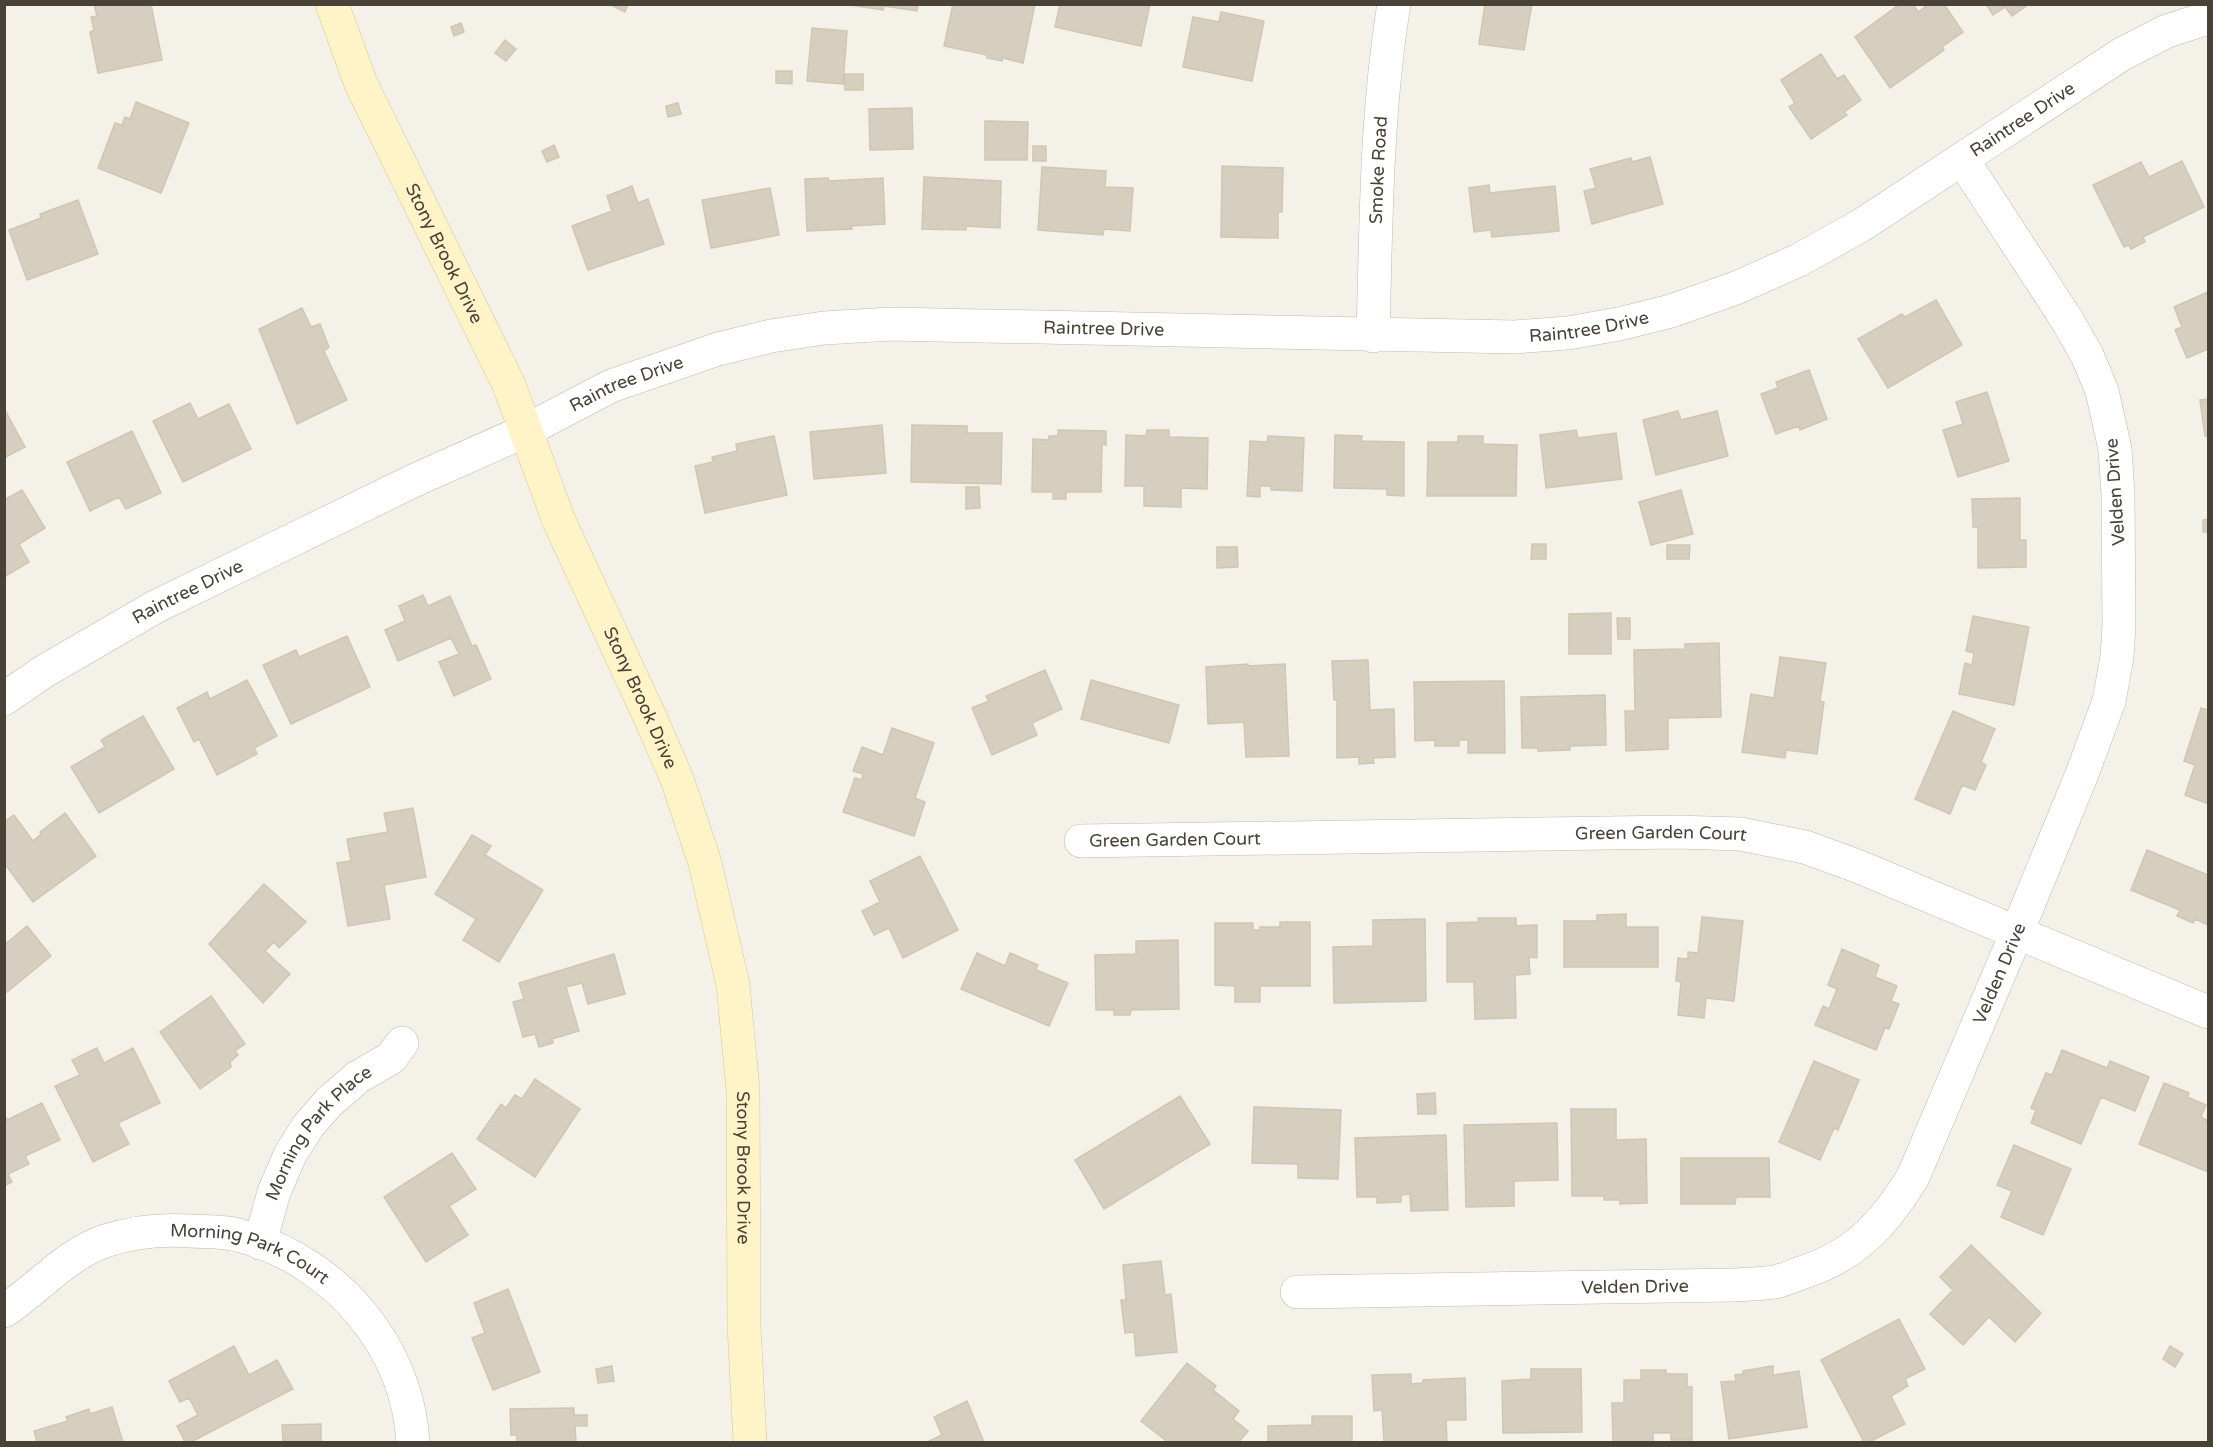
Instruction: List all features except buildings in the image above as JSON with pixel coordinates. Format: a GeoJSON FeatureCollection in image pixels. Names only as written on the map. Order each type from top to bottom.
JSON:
{"type":"FeatureCollection","features":[{"type":"Feature","properties":{"kind":"street","name":"Stony Brook Drive"},"geometry":{"type":"LineString","coordinates":[[332,4],[361,84],[509,385],[559,521],[677,778],[705,863],[730,974],[742,1090],[744,1325],[750,1443]]}},
{"type":"Feature","properties":{"kind":"street","name":"Smoke Road"},"geometry":{"type":"LineString","coordinates":[[1373,336],[1385,62],[1394,4]]}},
{"type":"Feature","properties":{"kind":"street","name":"Raintree Drive"},"geometry":{"type":"LineString","coordinates":[[4,699],[43,672],[154,607],[413,481],[525,431],[611,386],[718,349],[771,336],[824,328],[891,324],[1373,336],[1515,337],[1568,333],[1619,324],[1671,311],[1736,288],[1799,260],[1860,226],[2122,54],[2167,31],[2208,18]]}},
{"type":"Feature","properties":{"kind":"street","name":"Velden Drive"},"geometry":{"type":"LineString","coordinates":[[1297,1292],[1734,1286],[1776,1282],[1822,1267],[1850,1251],[1874,1230],[1896,1205],[1913,1177],[2082,774],[2109,701],[2117,657],[2119,625],[2118,494],[2115,450],[2102,391],[2087,355],[2067,320],[1962,159]]}},
{"type":"Feature","properties":{"kind":"street","name":"Green Garden Court"},"geometry":{"type":"LineString","coordinates":[[1081,841],[1676,832],[1740,834],[1805,847],[1857,866],[2208,1012]]}},
{"type":"Feature","properties":{"kind":"street","name":"Morning Park Place"},"geometry":{"type":"LineString","coordinates":[[261,1243],[274,1192],[290,1155],[308,1126],[329,1102],[358,1077],[391,1058],[402,1043]]}},
{"type":"Feature","properties":{"kind":"street","name":"Morning Park Court"},"geometry":{"type":"LineString","coordinates":[[4,1311],[25,1297],[57,1267],[88,1248],[107,1240],[140,1233],[176,1230],[226,1233],[261,1243],[284,1251],[301,1261],[335,1286],[369,1322],[398,1372],[408,1404],[413,1443]]}}]}
